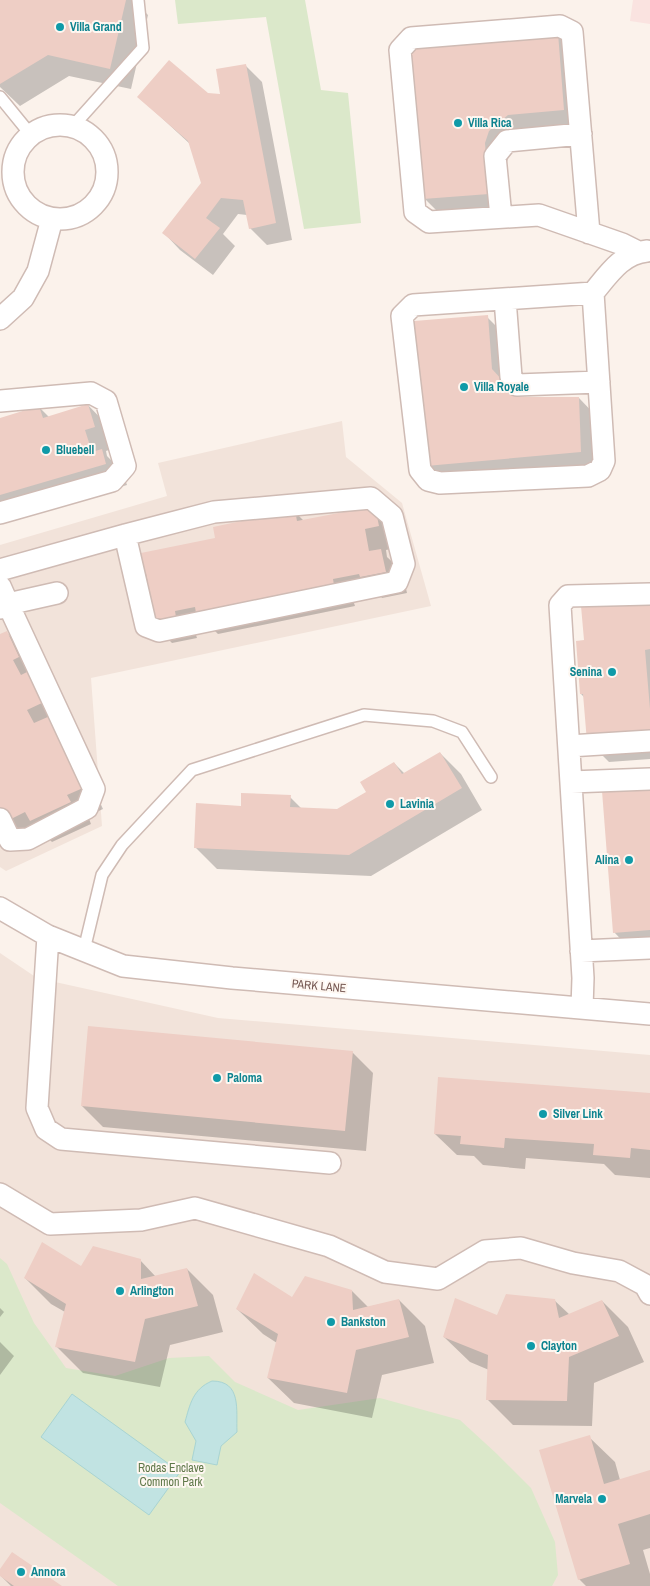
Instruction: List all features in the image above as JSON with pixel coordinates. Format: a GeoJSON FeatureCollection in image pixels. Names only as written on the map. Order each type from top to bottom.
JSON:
{"type":"FeatureCollection","features":[{"type":"Feature","properties":{"kind":"street"},"geometry":{"type":"LineString","coordinates":[[589,233],[572,32],[560,26],[412,38],[400,50],[415,212],[429,222],[539,215],[589,233],[644,252]]}},
{"type":"Feature","properties":{"kind":"street"},"geometry":{"type":"LineString","coordinates":[[58,125],[73,126],[89,134],[101,148],[107,164],[107,183],[100,199],[86,211],[70,219],[52,219],[35,212],[22,200],[14,184],[13,166],[18,149],[31,135],[44,128],[58,125]]}},
{"type":"Feature","properties":{"kind":"street"},"geometry":{"type":"LineString","coordinates":[[501,217],[495,156],[507,141],[580,134]]}},
{"type":"Feature","properties":{"kind":"street"},"geometry":{"type":"LineString","coordinates":[[0,319],[23,298],[38,271],[52,219]]}},
{"type":"Feature","properties":{"kind":"street"},"geometry":{"type":"LineString","coordinates":[[593,293],[413,305],[402,316],[420,470],[428,480],[440,483],[588,476],[600,470],[604,461],[593,293],[622,260],[644,252]]}},
{"type":"Feature","properties":{"kind":"street"},"geometry":{"type":"LineString","coordinates":[[505,298],[511,377],[517,385],[599,382]]}},
{"type":"Feature","properties":{"kind":"street"},"geometry":{"type":"LineString","coordinates":[[0,401],[91,393],[106,401],[125,466],[112,481],[0,513]]}},
{"type":"Feature","properties":{"kind":"street"},"geometry":{"type":"LineString","coordinates":[[0,570],[125,535],[214,512],[371,498],[392,516],[404,564],[397,582],[159,631],[146,626],[125,535]]}},
{"type":"Feature","properties":{"kind":"street"},"geometry":{"type":"LineString","coordinates":[[0,819],[10,840],[28,839],[87,808],[94,789],[3,599],[57,592]]}},
{"type":"Feature","properties":{"kind":"street"},"geometry":{"type":"LineString","coordinates":[[582,1008],[581,951],[560,605],[568,596],[650,594]]}},
{"type":"Feature","properties":{"kind":"street"},"geometry":{"type":"LineString","coordinates":[[569,746],[650,742]]}},
{"type":"Feature","properties":{"kind":"street"},"geometry":{"type":"LineString","coordinates":[[571,782],[650,779]]}},
{"type":"Feature","properties":{"kind":"street","name":"PARK LANE"},"geometry":{"type":"LineString","coordinates":[[0,908],[48,936],[123,966],[232,978],[650,1014]]}},
{"type":"Feature","properties":{"kind":"street"},"geometry":{"type":"LineString","coordinates":[[48,936],[37,1108],[46,1130],[61,1139],[330,1163]]}},
{"type":"Feature","properties":{"kind":"street"},"geometry":{"type":"LineString","coordinates":[[581,951],[650,948]]}},
{"type":"Feature","properties":{"kind":"street"},"geometry":{"type":"LineString","coordinates":[[0,1194],[50,1224],[141,1220],[195,1208],[329,1246],[385,1272],[438,1279],[485,1251],[521,1248],[573,1263],[619,1271],[645,1285],[650,1294]]}},
{"type":"Feature","properties":{"kind":"lane"},"geometry":{"type":"LineString","coordinates":[[73,126],[143,48],[138,0]]}},
{"type":"Feature","properties":{"kind":"lane"},"geometry":{"type":"LineString","coordinates":[[0,97],[31,135]]}},
{"type":"Feature","properties":{"kind":"lane"},"geometry":{"type":"LineString","coordinates":[[84,950],[102,875],[122,845],[192,770],[364,715],[433,721],[462,732],[491,777]]}},
{"type":"Feature","properties":{"kind":"shaded area"},"geometry":{"type":"Polygon","coordinates":[[[633,0],[650,0],[650,24],[630,21],[633,0]]]}},
{"type":"Feature","properties":{"kind":"shaded area"},"geometry":{"type":"Polygon","coordinates":[[[342,421],[346,457],[402,503],[431,606],[91,678],[102,826],[6,871],[0,867],[0,545],[167,496],[158,463],[342,421]]]}},
{"type":"Feature","properties":{"kind":"shaded area"},"geometry":{"type":"Polygon","coordinates":[[[0,953],[37,978],[218,1018],[650,1055],[650,1586],[0,1586],[0,953]]]}},
{"type":"Feature","properties":{"kind":"green space"},"geometry":{"type":"Polygon","coordinates":[[[175,0],[305,0],[321,90],[348,93],[361,223],[304,229],[266,17],[178,24],[175,0]]]}},
{"type":"Feature","properties":{"kind":"green space","name":"Rodas Enclave Common Park"},"geometry":{"type":"Polygon","coordinates":[[[0,1258],[7,1264],[34,1323],[66,1368],[115,1376],[169,1358],[209,1356],[235,1382],[298,1410],[380,1398],[460,1420],[531,1488],[555,1542],[558,1575],[552,1586],[118,1586],[0,1503],[0,1258]]]}},
{"type":"Feature","properties":{"kind":"water"},"geometry":{"type":"Polygon","coordinates":[[[212,1381],[222,1382],[233,1391],[237,1406],[237,1432],[221,1446],[217,1465],[192,1460],[196,1441],[185,1422],[196,1393],[200,1388],[212,1381]]]}},
{"type":"Feature","properties":{"kind":"water"},"geometry":{"type":"Polygon","coordinates":[[[72,1394],[180,1472],[149,1515],[41,1437],[72,1394]]]}},
{"type":"Feature","properties":{"kind":"building","name":"Villa Grand"},"geometry":{"type":"Polygon","coordinates":[[[0,0],[126,0],[110,69],[48,55],[0,84],[0,0]]]}},
{"type":"Feature","properties":{"kind":"building","name":"Villa Rica"},"geometry":{"type":"Polygon","coordinates":[[[558,33],[564,110],[508,115],[489,131],[485,143],[489,194],[423,199],[410,46],[558,33]]]}},
{"type":"Feature","properties":{"kind":"building"},"geometry":{"type":"Polygon","coordinates":[[[169,60],[208,93],[220,94],[216,69],[246,64],[276,223],[249,229],[243,200],[221,198],[206,218],[220,228],[195,259],[162,233],[201,183],[188,141],[137,97],[169,60]]]}},
{"type":"Feature","properties":{"kind":"building","name":"Villa Royale"},"geometry":{"type":"Polygon","coordinates":[[[488,315],[492,369],[518,397],[579,397],[581,452],[426,466],[414,321],[488,315]]]}},
{"type":"Feature","properties":{"kind":"building","name":"Bluebell"},"geometry":{"type":"Polygon","coordinates":[[[88,404],[95,427],[85,430],[92,452],[102,449],[106,464],[0,495],[0,418],[39,406],[43,418],[88,404]]]}},
{"type":"Feature","properties":{"kind":"building"},"geometry":{"type":"Polygon","coordinates":[[[375,506],[379,526],[365,529],[369,551],[381,549],[386,572],[360,577],[359,574],[333,579],[334,585],[196,613],[195,607],[175,611],[176,617],[150,623],[144,593],[150,592],[146,574],[140,575],[136,554],[215,538],[213,527],[295,510],[297,521],[375,506]]]}},
{"type":"Feature","properties":{"kind":"building","name":"Senina"},"geometry":{"type":"Polygon","coordinates":[[[650,600],[650,649],[645,650],[650,709],[650,737],[587,742],[583,694],[580,694],[576,641],[584,640],[581,606],[650,600]]]}},
{"type":"Feature","properties":{"kind":"building"},"geometry":{"type":"Polygon","coordinates":[[[7,631],[19,657],[13,660],[21,675],[29,671],[44,702],[27,710],[34,723],[50,716],[83,788],[67,795],[71,802],[30,821],[25,812],[5,822],[0,811],[0,634],[7,631]]]}},
{"type":"Feature","properties":{"kind":"building","name":"Lavinia"},"geometry":{"type":"Polygon","coordinates":[[[440,752],[462,788],[349,855],[194,848],[196,803],[241,806],[241,793],[291,795],[290,807],[337,809],[366,792],[360,782],[394,762],[402,774],[440,752]]]}},
{"type":"Feature","properties":{"kind":"building","name":"Alina"},"geometry":{"type":"Polygon","coordinates":[[[650,787],[650,930],[613,933],[602,791],[650,787]]]}},
{"type":"Feature","properties":{"kind":"building","name":"Paloma"},"geometry":{"type":"Polygon","coordinates":[[[88,1026],[353,1051],[345,1131],[81,1106],[88,1026]]]}},
{"type":"Feature","properties":{"kind":"building","name":"Silver Link"},"geometry":{"type":"Polygon","coordinates":[[[438,1077],[650,1093],[650,1150],[631,1148],[630,1158],[593,1155],[594,1144],[505,1138],[504,1148],[460,1144],[461,1136],[434,1134],[438,1077]]]}},
{"type":"Feature","properties":{"kind":"building","name":"Arlington"},"geometry":{"type":"Polygon","coordinates":[[[42,1242],[81,1266],[93,1246],[141,1259],[141,1279],[187,1268],[198,1306],[145,1319],[135,1362],[55,1347],[66,1304],[24,1278],[42,1242]]]}},
{"type":"Feature","properties":{"kind":"building","name":"Bankston"},"geometry":{"type":"Polygon","coordinates":[[[254,1273],[292,1297],[305,1276],[352,1290],[353,1310],[399,1299],[409,1337],[356,1350],[347,1393],[267,1378],[278,1334],[236,1309],[254,1273]]]}},
{"type":"Feature","properties":{"kind":"building","name":"Clayton"},"geometry":{"type":"Polygon","coordinates":[[[506,1294],[555,1299],[559,1318],[602,1300],[619,1336],[569,1357],[567,1401],[486,1400],[488,1355],[443,1337],[455,1298],[497,1315],[506,1294]]]}},
{"type":"Feature","properties":{"kind":"building","name":"Marvela"},"geometry":{"type":"Polygon","coordinates":[[[590,1435],[604,1484],[650,1470],[650,1514],[618,1524],[630,1564],[578,1580],[539,1450],[590,1435]]]}},
{"type":"Feature","properties":{"kind":"building","name":"Annora"},"geometry":{"type":"Polygon","coordinates":[[[12,1552],[62,1586],[14,1586],[0,1576],[0,1569],[12,1552]]]}},
{"type":"Feature","properties":{"kind":"place","name":"Villa Grand"},"geometry":{"type":"Point","coordinates":[60,27]}},
{"type":"Feature","properties":{"kind":"place","name":"Villa Rica"},"geometry":{"type":"Point","coordinates":[458,123]}},
{"type":"Feature","properties":{"kind":"place","name":"Villa Royale"},"geometry":{"type":"Point","coordinates":[464,387]}},
{"type":"Feature","properties":{"kind":"place","name":"Bluebell"},"geometry":{"type":"Point","coordinates":[46,450]}},
{"type":"Feature","properties":{"kind":"place","name":"Senina"},"geometry":{"type":"Point","coordinates":[612,672]}},
{"type":"Feature","properties":{"kind":"place","name":"Lavinia"},"geometry":{"type":"Point","coordinates":[390,804]}},
{"type":"Feature","properties":{"kind":"place","name":"Alina"},"geometry":{"type":"Point","coordinates":[629,860]}},
{"type":"Feature","properties":{"kind":"place","name":"Paloma"},"geometry":{"type":"Point","coordinates":[217,1078]}},
{"type":"Feature","properties":{"kind":"place","name":"Silver Link"},"geometry":{"type":"Point","coordinates":[543,1114]}},
{"type":"Feature","properties":{"kind":"place","name":"Arlington"},"geometry":{"type":"Point","coordinates":[120,1291]}},
{"type":"Feature","properties":{"kind":"place","name":"Bankston"},"geometry":{"type":"Point","coordinates":[331,1322]}},
{"type":"Feature","properties":{"kind":"place","name":"Clayton"},"geometry":{"type":"Point","coordinates":[531,1346]}},
{"type":"Feature","properties":{"kind":"place","name":"Marvela"},"geometry":{"type":"Point","coordinates":[602,1499]}},
{"type":"Feature","properties":{"kind":"place","name":"Annora"},"geometry":{"type":"Point","coordinates":[21,1572]}}]}
